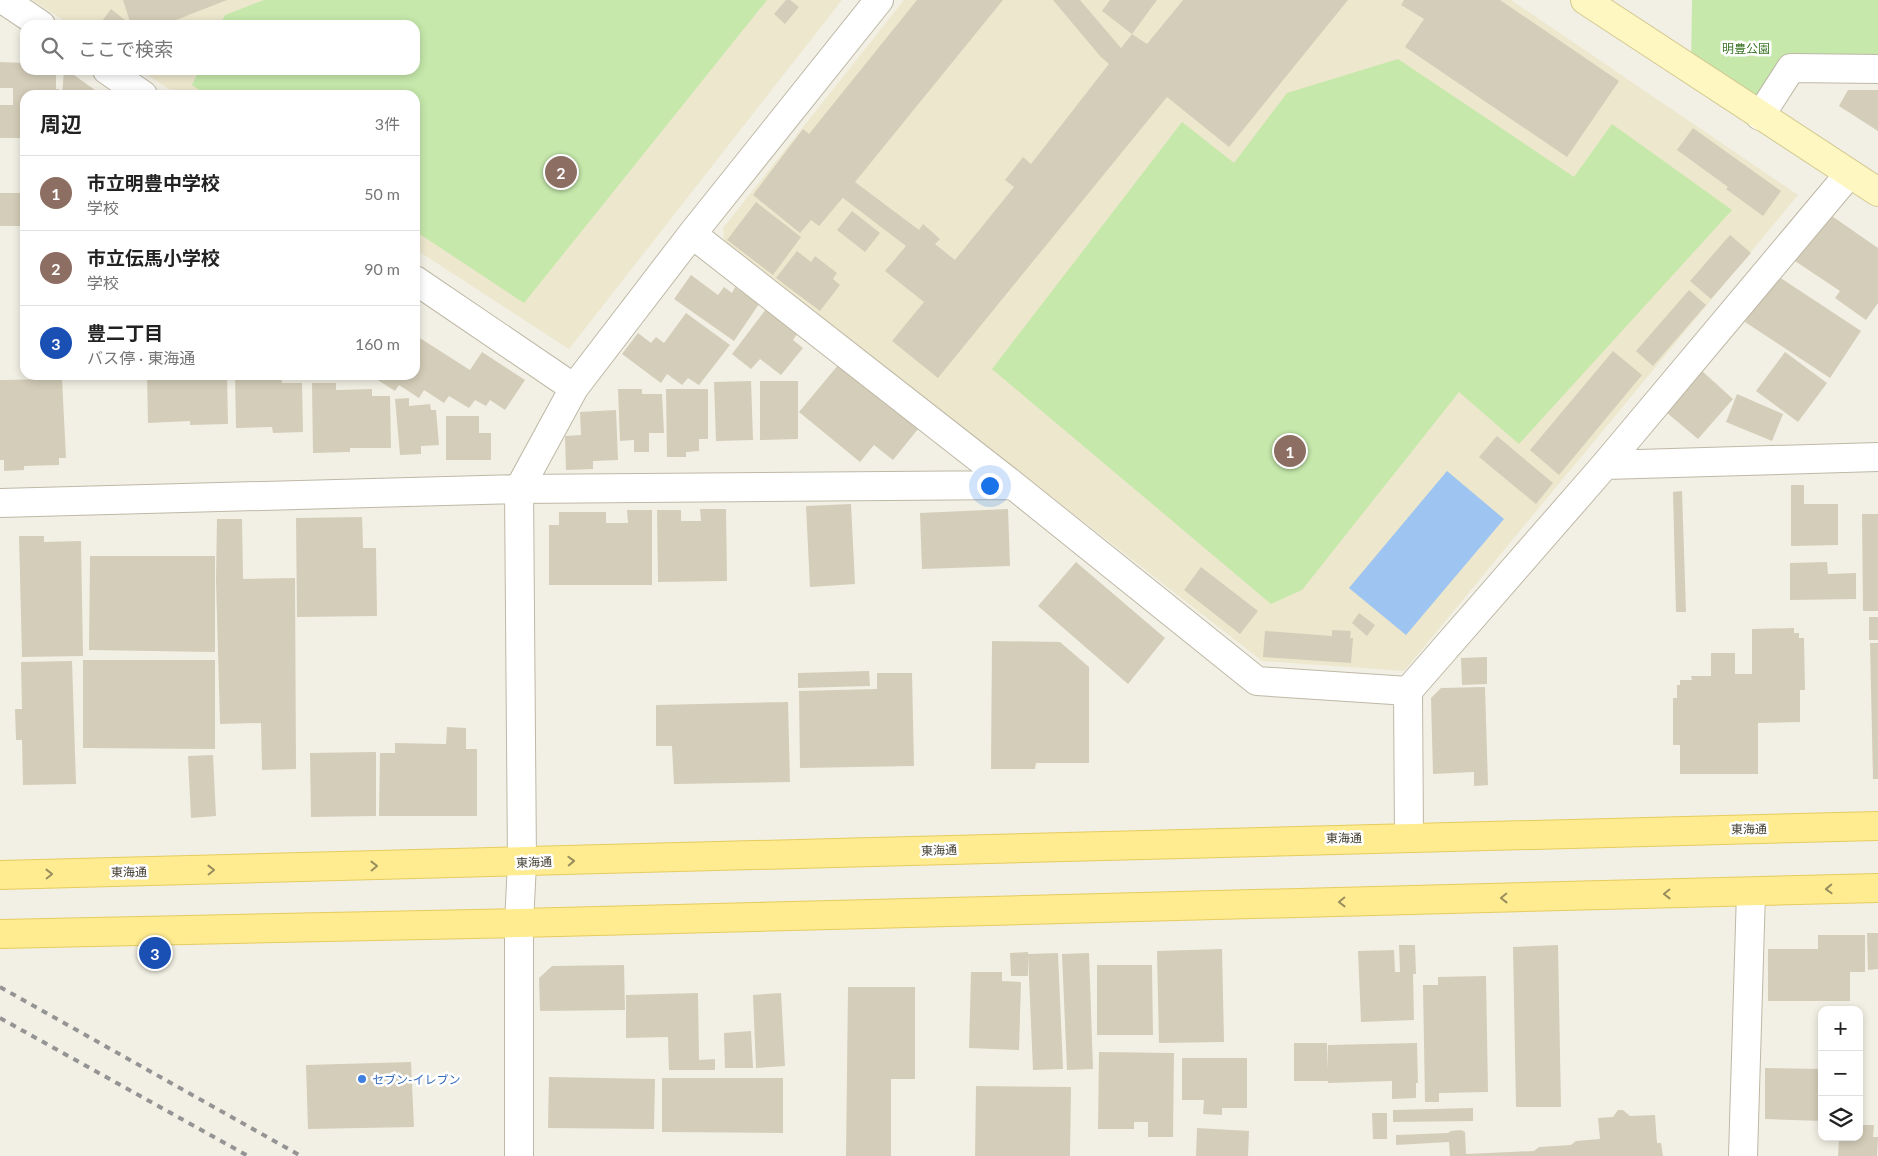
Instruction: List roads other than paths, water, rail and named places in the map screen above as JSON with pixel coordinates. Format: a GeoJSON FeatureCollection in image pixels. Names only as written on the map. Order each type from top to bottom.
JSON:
{"type":"FeatureCollection","features":[{"type":"Feature","properties":{"kind":"main road","name":"東海通"},"geometry":{"type":"LineString","coordinates":[[0,875],[522,863],[1410,836],[1878,826]]}},
{"type":"Feature","properties":{"kind":"main road"},"geometry":{"type":"LineString","coordinates":[[0,934],[518,923],[1878,888]]}},
{"type":"Feature","properties":{"kind":"street"},"geometry":{"type":"LineString","coordinates":[[4,0],[33,20]]}},
{"type":"Feature","properties":{"kind":"street"},"geometry":{"type":"LineString","coordinates":[[519,1156],[518,923],[522,863],[519,489],[574,388],[692,234],[879,0]]}},
{"type":"Feature","properties":{"kind":"street"},"geometry":{"type":"LineString","coordinates":[[1585,0],[1878,192]]}},
{"type":"Feature","properties":{"kind":"street"},"geometry":{"type":"LineString","coordinates":[[1760,116],[1791,68],[1878,69]]}},
{"type":"Feature","properties":{"kind":"street"},"geometry":{"type":"LineString","coordinates":[[114,75],[136,90]]}},
{"type":"Feature","properties":{"kind":"street"},"geometry":{"type":"LineString","coordinates":[[1410,836],[1408,691],[1604,465],[1849,174]]}},
{"type":"Feature","properties":{"kind":"street"},"geometry":{"type":"LineString","coordinates":[[692,234],[1013,485],[1257,681],[1408,691]]}},
{"type":"Feature","properties":{"kind":"street"},"geometry":{"type":"LineString","coordinates":[[420,283],[574,388]]}},
{"type":"Feature","properties":{"kind":"street"},"geometry":{"type":"LineString","coordinates":[[1604,465],[1878,457]]}},
{"type":"Feature","properties":{"kind":"street"},"geometry":{"type":"LineString","coordinates":[[0,503],[519,489],[1013,485]]}},
{"type":"Feature","properties":{"kind":"street"},"geometry":{"type":"LineString","coordinates":[[1743,1156],[1751,892]]}},
{"type":"Feature","properties":{"kind":"water"},"geometry":{"type":"Polygon","coordinates":[[[1447,471],[1504,519],[1406,635],[1349,588],[1447,471]]]}},
{"type":"Feature","properties":{"kind":"railway"},"geometry":{"type":"LineString","coordinates":[[0,987],[301,1156]]}},
{"type":"Feature","properties":{"kind":"railway"},"geometry":{"type":"LineString","coordinates":[[0,1018],[248,1156]]}},
{"type":"Feature","properties":{"kind":"place","name":"市立伝馬小学校"},"geometry":{"type":"Point","coordinates":[561,172]}},
{"type":"Feature","properties":{"kind":"place","name":"市立明豊中学校"},"geometry":{"type":"Point","coordinates":[1290,451]}},
{"type":"Feature","properties":{"kind":"place","name":"豊二丁目"},"geometry":{"type":"Point","coordinates":[155,953]}},
{"type":"Feature","properties":{"kind":"place","name":"セブン-イレブン"},"geometry":{"type":"Point","coordinates":[362,1079]}},
{"type":"Feature","properties":{"kind":"park label","name":"明豊公園"},"geometry":{"type":"Point","coordinates":[1746,48]}}]}
